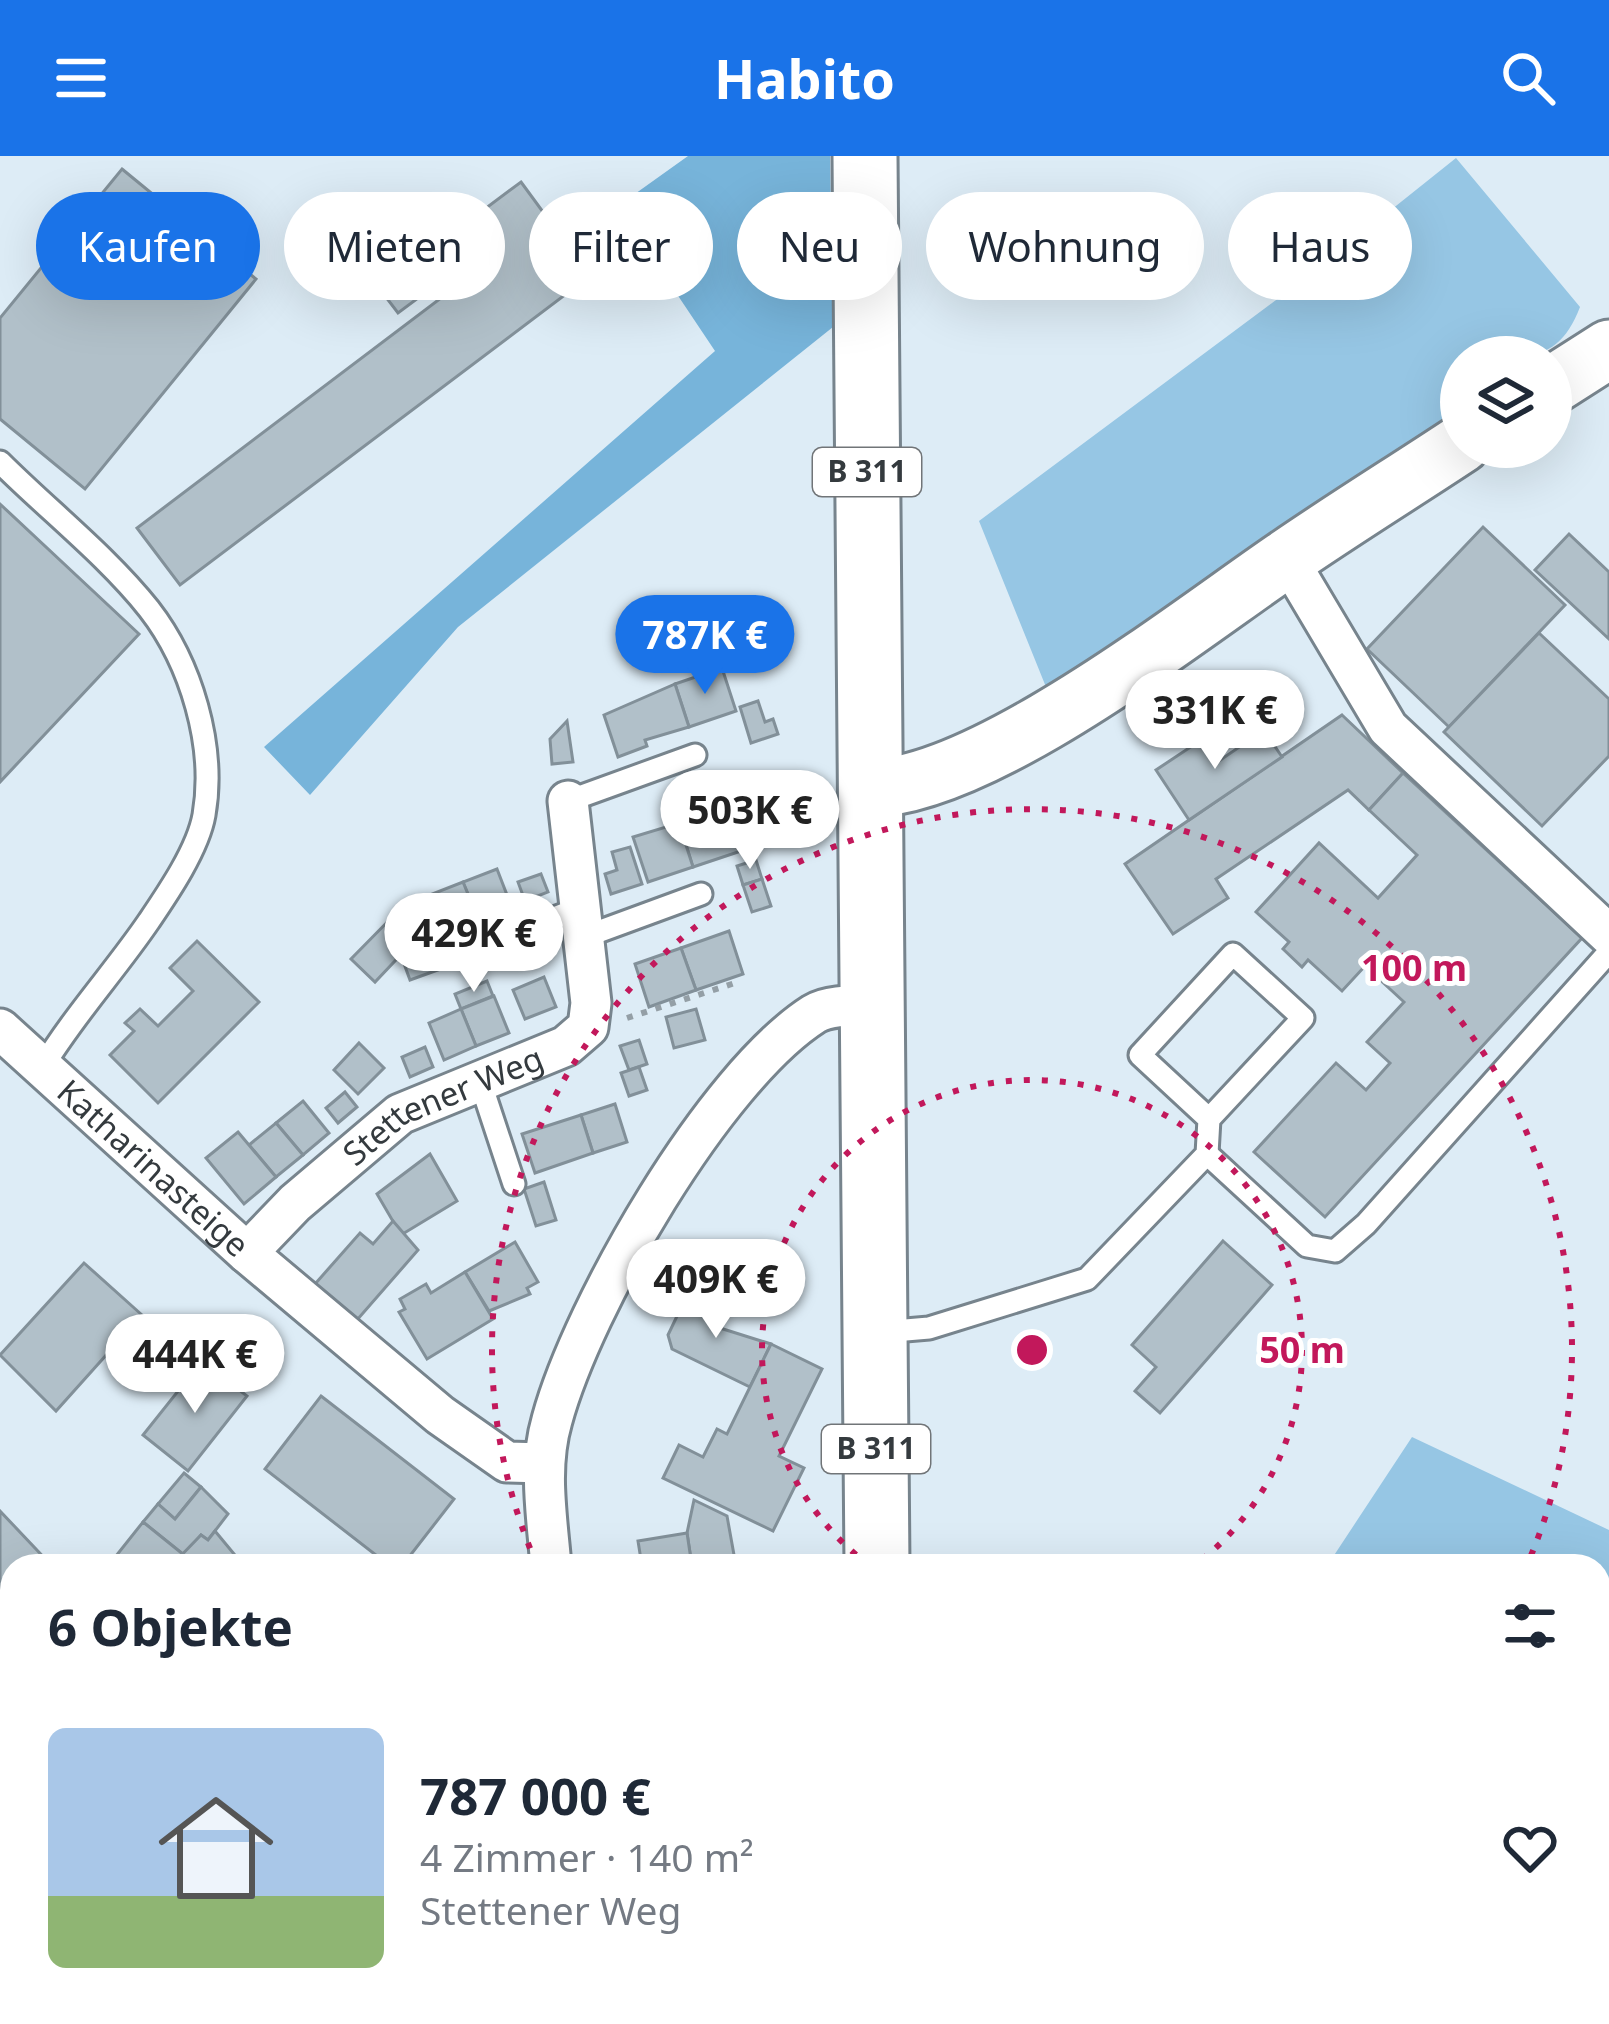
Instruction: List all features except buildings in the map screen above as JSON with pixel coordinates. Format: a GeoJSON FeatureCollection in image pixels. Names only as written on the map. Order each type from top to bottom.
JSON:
{"type":"FeatureCollection","features":[{"type":"Feature","properties":{"kind":"main road","name":"B 311"},"geometry":{"type":"LineString","coordinates":[[865,156],[868,1006],[877,1554]]}},
{"type":"Feature","properties":{"kind":"street"},"geometry":{"type":"LineString","coordinates":[[1572,373],[1609,349]]}},
{"type":"Feature","properties":{"kind":"street"},"geometry":{"type":"LineString","coordinates":[[870,788],[903,788],[946,775],[1006,742],[1150,653],[1440,459]]}},
{"type":"Feature","properties":{"kind":"street"},"geometry":{"type":"LineString","coordinates":[[1287,558],[1388,728],[1609,935]]}},
{"type":"Feature","properties":{"kind":"street"},"geometry":{"type":"LineString","coordinates":[[568,801],[591,1003],[588,1027]]}},
{"type":"Feature","properties":{"kind":"street"},"geometry":{"type":"LineString","coordinates":[[550,1554],[543,1463],[551,1420],[592,1322],[634,1240],[722,1106],[817,1012],[868,1006]]}},
{"type":"Feature","properties":{"kind":"street","name":"Stettener Weg"},"geometry":{"type":"LineString","coordinates":[[247,1253],[296,1203],[400,1114],[566,1046],[588,1027]]}},
{"type":"Feature","properties":{"kind":"street","name":"Katharinasteige"},"geometry":{"type":"LineString","coordinates":[[0,1029],[247,1253],[440,1415],[507,1462],[543,1463]]}},
{"type":"Feature","properties":{"kind":"lane"},"geometry":{"type":"LineString","coordinates":[[0,462],[148,607],[183,660],[203,757],[204,817],[184,860],[150,920],[76,1012],[42,1068]]}},
{"type":"Feature","properties":{"kind":"lane"},"geometry":{"type":"LineString","coordinates":[[568,801],[695,755]]}},
{"type":"Feature","properties":{"kind":"lane"},"geometry":{"type":"LineString","coordinates":[[492,942],[700,894]]}},
{"type":"Feature","properties":{"kind":"lane"},"geometry":{"type":"LineString","coordinates":[[1207,1154],[1307,1246],[1335,1251],[1366,1224],[1609,952]]}},
{"type":"Feature","properties":{"kind":"lane"},"geometry":{"type":"LineString","coordinates":[[875,1333],[929,1328],[1087,1279],[1207,1154],[1209,1119],[1303,1018],[1233,954],[1140,1055],[1209,1119]]}},
{"type":"Feature","properties":{"kind":"lane"},"geometry":{"type":"LineString","coordinates":[[480,1081],[514,1184]]}},
{"type":"Feature","properties":{"kind":"path"},"geometry":{"type":"LineString","coordinates":[[588,1027],[738,982]]}},
{"type":"Feature","properties":{"kind":"shaded area"},"geometry":{"type":"Polygon","coordinates":[[[688,156],[830,156],[831,192],[737,192],[737,300],[833,300],[833,327],[458,627],[310,795],[264,747],[715,351],[681,300],[713,300],[713,192],[638,192],[688,156]]]}},
{"type":"Feature","properties":{"kind":"shaded area"},"geometry":{"type":"Polygon","coordinates":[[[1456,158],[1580,307],[1571,327],[1564,336],[1440,336],[1440,422],[1046,687],[979,521],[1276,300],[1412,300],[1412,193],[1456,158]]]}},
{"type":"Feature","properties":{"kind":"shaded area"},"geometry":{"type":"Polygon","coordinates":[[[1412,1437],[1609,1530],[1609,1554],[1335,1554],[1412,1437]]]}}]}
